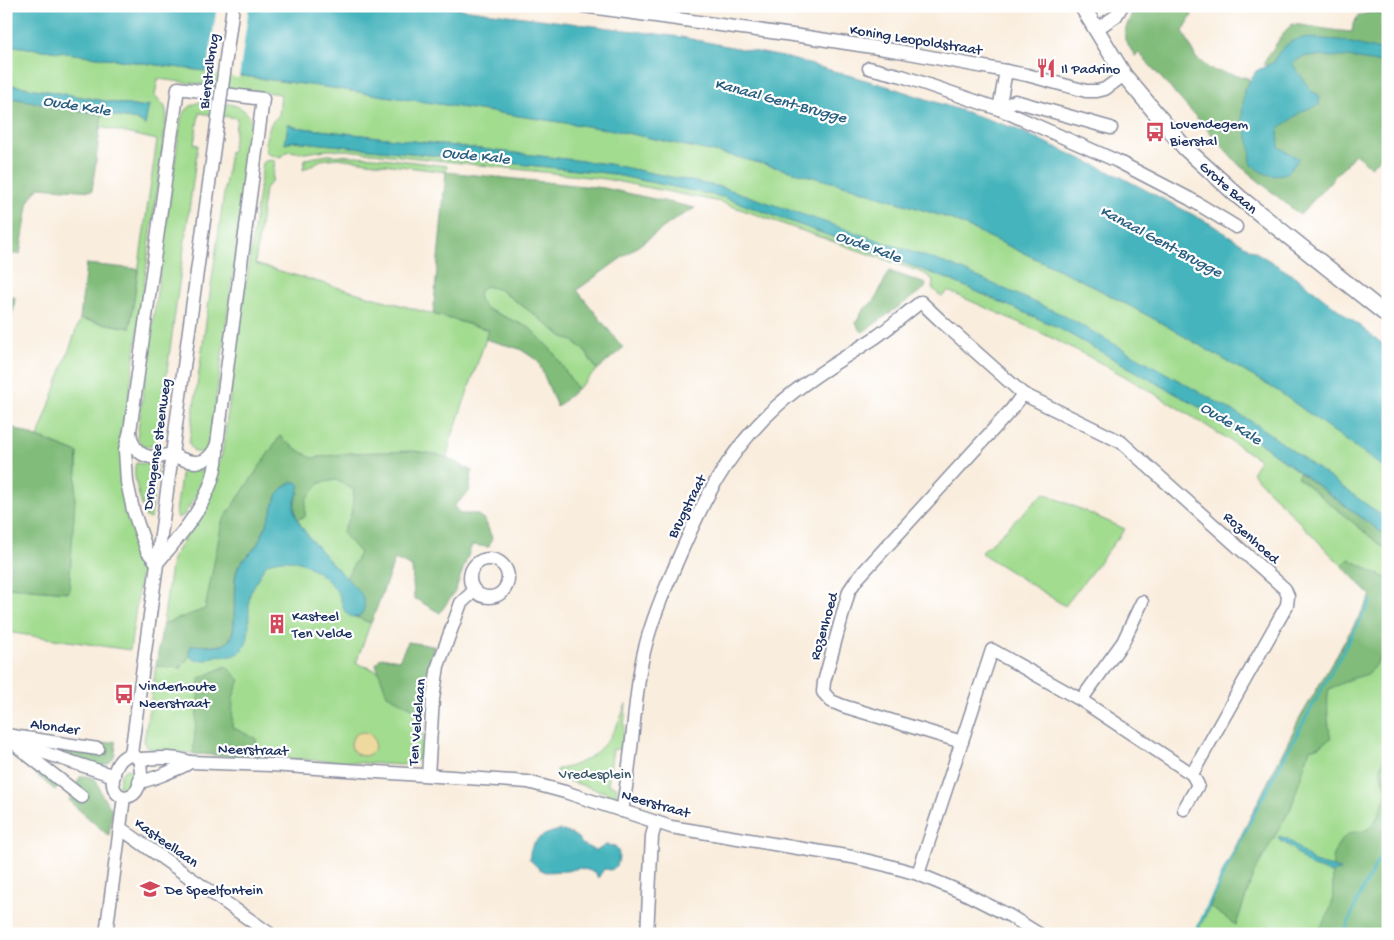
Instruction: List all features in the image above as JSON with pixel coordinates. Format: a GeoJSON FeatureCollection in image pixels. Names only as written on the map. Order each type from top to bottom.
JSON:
{"type":"FeatureCollection","features":[{"type":"Feature","properties":{"kind":"main road","name":"Grote Baan"},"geometry":{"type":"LineString","coordinates":[[1082,6],[1124,75],[1185,148],[1239,197],[1388,316]]}},
{"type":"Feature","properties":{"kind":"street","name":"Bierstalbrug"},"geometry":{"type":"LineString","coordinates":[[215,140],[233,6]]}},
{"type":"Feature","properties":{"kind":"street","name":"Koning Leopoldstraat"},"geometry":{"type":"LineString","coordinates":[[583,6],[898,51],[1027,75],[1086,92],[1105,89],[1124,75]]}},
{"type":"Feature","properties":{"kind":"street"},"geometry":{"type":"LineString","coordinates":[[1095,30],[1116,16],[1122,6]]}},
{"type":"Feature","properties":{"kind":"street"},"geometry":{"type":"LineString","coordinates":[[868,68],[902,76],[998,109],[1117,161],[1190,199],[1236,227]]}},
{"type":"Feature","properties":{"kind":"street"},"geometry":{"type":"LineString","coordinates":[[998,109],[1006,71]]}},
{"type":"Feature","properties":{"kind":"street"},"geometry":{"type":"LineString","coordinates":[[178,88],[263,99],[217,444],[214,478],[204,499],[187,527],[157,564],[147,551],[133,510],[127,482],[125,450],[130,431],[178,88]]}},
{"type":"Feature","properties":{"kind":"street"},"geometry":{"type":"LineString","coordinates":[[998,109],[1015,101],[1111,128]]}},
{"type":"Feature","properties":{"kind":"street","name":"Drongense steenweg"},"geometry":{"type":"LineString","coordinates":[[139,782],[140,770],[135,756],[157,564],[215,140]]}},
{"type":"Feature","properties":{"kind":"street","name":"Rozenhoed"},"geometry":{"type":"LineString","coordinates":[[921,302],[1023,394],[1121,442],[1285,588],[1288,596],[1287,605],[1192,774],[1198,784],[1184,808]]}},
{"type":"Feature","properties":{"kind":"street","name":"Brugstraat"},"geometry":{"type":"LineString","coordinates":[[622,811],[641,662],[647,639],[695,519],[721,471],[737,448],[777,406],[804,384],[879,335],[921,302]]}},
{"type":"Feature","properties":{"kind":"street","name":"Rozenhoed"},"geometry":{"type":"LineString","coordinates":[[962,742],[831,701],[823,692],[824,682],[846,599],[857,579],[1011,410],[1023,394]]}},
{"type":"Feature","properties":{"kind":"street"},"geometry":{"type":"LineString","coordinates":[[130,431],[131,441],[135,449],[149,457],[171,455],[184,460],[200,462],[208,459],[217,444]]}},
{"type":"Feature","properties":{"kind":"street","name":"Ten Veldelaan"},"geometry":{"type":"LineString","coordinates":[[428,775],[432,699],[438,666],[461,603],[474,591]]}},
{"type":"Feature","properties":{"kind":"street"},"geometry":{"type":"LineString","coordinates":[[1081,700],[1123,642],[1142,602]]}},
{"type":"Feature","properties":{"kind":"street"},"geometry":{"type":"LineString","coordinates":[[918,874],[992,650],[1081,700],[1192,774]]}},
{"type":"Feature","properties":{"kind":"street"},"geometry":{"type":"LineString","coordinates":[[8,739],[114,776]]}},
{"type":"Feature","properties":{"kind":"street"},"geometry":{"type":"LineString","coordinates":[[8,739],[82,797]]}},
{"type":"Feature","properties":{"kind":"street","name":"Alonder"},"geometry":{"type":"LineString","coordinates":[[8,739],[98,749]]}},
{"type":"Feature","properties":{"kind":"street"},"geometry":{"type":"LineString","coordinates":[[135,756],[126,755],[120,761],[114,776],[113,788],[124,797],[132,796],[136,792],[139,782]]}},
{"type":"Feature","properties":{"kind":"street","name":"Neerstraat"},"geometry":{"type":"LineString","coordinates":[[135,756],[181,759],[190,762],[528,782],[680,828],[852,857],[918,874],[966,894],[1010,916],[1038,934]]}},
{"type":"Feature","properties":{"kind":"street","name":"Neerstraat"},"geometry":{"type":"LineString","coordinates":[[139,782],[151,780],[168,772],[183,768],[190,762]]}},
{"type":"Feature","properties":{"kind":"street"},"geometry":{"type":"LineString","coordinates":[[106,934],[124,797]]}},
{"type":"Feature","properties":{"kind":"street"},"geometry":{"type":"LineString","coordinates":[[647,934],[652,836],[656,822]]}},
{"type":"Feature","properties":{"kind":"street","name":"Kasteellaan"},"geometry":{"type":"LineString","coordinates":[[120,828],[270,934]]}},
{"type":"Feature","properties":{"kind":"green space"},"geometry":{"type":"Polygon","coordinates":[[[1135,6],[1194,6],[1191,17],[1183,31],[1196,58],[1211,70],[1248,78],[1251,84],[1280,71],[1263,64],[1284,32],[1292,24],[1352,32],[1353,25],[1358,16],[1374,11],[1382,14],[1388,22],[1388,149],[1371,167],[1355,154],[1300,215],[1239,165],[1139,53],[1135,56],[1125,40],[1125,30],[1135,6]]]}},
{"type":"Feature","properties":{"kind":"green space"},"geometry":{"type":"Polygon","coordinates":[[[6,45],[318,86],[613,130],[733,156],[851,187],[951,219],[1079,279],[1158,321],[1278,391],[1388,471],[1388,520],[1061,314],[725,188],[608,164],[294,127],[288,124],[286,144],[293,141],[606,173],[723,197],[948,279],[1055,326],[1249,435],[1300,473],[1298,477],[1388,551],[1388,838],[1349,934],[1196,934],[1210,907],[1221,876],[1299,720],[1381,576],[1349,559],[1342,566],[1252,473],[1260,460],[1170,403],[1076,350],[948,291],[942,297],[932,288],[933,281],[931,278],[923,273],[720,202],[605,179],[346,150],[305,153],[288,151],[281,157],[270,155],[265,146],[266,138],[271,124],[279,115],[281,94],[158,79],[155,95],[165,107],[167,115],[122,448],[124,489],[143,558],[130,650],[6,632],[7,587],[68,592],[78,453],[38,437],[80,319],[130,328],[157,140],[100,127],[102,114],[137,120],[145,125],[148,106],[140,107],[6,84],[6,45]]]}},
{"type":"Feature","properties":{"kind":"green space"},"geometry":{"type":"Polygon","coordinates":[[[6,97],[102,114],[92,191],[39,187],[29,200],[20,254],[6,254],[6,97]]]}},
{"type":"Feature","properties":{"kind":"green space"},"geometry":{"type":"Polygon","coordinates":[[[206,101],[236,106],[246,113],[253,127],[210,444],[205,451],[199,453],[193,450],[189,443],[230,151],[232,151],[237,118],[199,113],[194,144],[198,145],[158,437],[151,446],[144,446],[137,437],[181,118],[191,106],[206,101]]]}},
{"type":"Feature","properties":{"kind":"green space"},"geometry":{"type":"Polygon","coordinates":[[[328,155],[374,157],[447,166],[446,172],[337,158],[321,160],[303,170],[305,159],[328,155]]]}},
{"type":"Feature","properties":{"kind":"green space"},"geometry":{"type":"Polygon","coordinates":[[[267,160],[275,161],[272,181],[265,189],[255,264],[489,330],[450,442],[447,458],[436,455],[410,515],[356,663],[426,689],[422,749],[417,760],[409,764],[156,751],[147,747],[144,741],[172,559],[202,510],[222,454],[263,163],[267,160]]]}},
{"type":"Feature","properties":{"kind":"green space"},"geometry":{"type":"Polygon","coordinates":[[[446,172],[604,188],[695,208],[677,218],[577,290],[623,348],[597,370],[585,351],[573,341],[562,336],[500,290],[486,286],[481,289],[478,295],[480,302],[487,309],[530,328],[553,352],[577,389],[557,407],[538,361],[520,349],[485,339],[489,330],[433,314],[446,172]]]}},
{"type":"Feature","properties":{"kind":"green space"},"geometry":{"type":"Polygon","coordinates":[[[86,264],[138,269],[130,328],[80,319],[86,264]]]}},
{"type":"Feature","properties":{"kind":"green space"},"geometry":{"type":"Polygon","coordinates":[[[889,271],[926,284],[925,288],[863,332],[856,323],[863,310],[875,300],[889,271]]]}},
{"type":"Feature","properties":{"kind":"green space"},"geometry":{"type":"Polygon","coordinates":[[[486,286],[500,290],[562,336],[573,341],[585,351],[597,370],[577,389],[553,352],[530,328],[487,309],[480,302],[478,295],[481,289],[486,286]]]}},
{"type":"Feature","properties":{"kind":"green space"},"geometry":{"type":"Polygon","coordinates":[[[6,297],[15,297],[14,308],[6,330],[6,297]]]}},
{"type":"Feature","properties":{"kind":"green space"},"geometry":{"type":"Polygon","coordinates":[[[6,425],[78,453],[69,592],[7,587],[11,563],[6,562],[6,425]]]}},
{"type":"Feature","properties":{"kind":"green space"},"geometry":{"type":"Polygon","coordinates":[[[280,436],[312,458],[349,453],[413,451],[436,454],[472,471],[469,492],[454,506],[460,514],[476,514],[485,520],[492,538],[489,547],[472,545],[455,591],[440,613],[414,598],[412,567],[395,559],[371,623],[355,617],[361,615],[363,598],[346,578],[360,553],[342,533],[351,515],[354,490],[336,480],[320,483],[306,499],[305,517],[297,519],[295,505],[299,492],[278,494],[261,537],[238,567],[232,634],[229,640],[222,645],[206,646],[189,652],[190,656],[180,668],[156,666],[163,624],[205,609],[222,522],[280,436]]]}},
{"type":"Feature","properties":{"kind":"green space"},"geometry":{"type":"Polygon","coordinates":[[[136,463],[157,465],[151,518],[149,519],[145,516],[137,489],[136,463]]]}},
{"type":"Feature","properties":{"kind":"green space"},"geometry":{"type":"Polygon","coordinates":[[[185,467],[197,471],[202,470],[205,473],[196,495],[184,515],[178,518],[176,513],[182,468],[185,467]]]}},
{"type":"Feature","properties":{"kind":"green space"},"geometry":{"type":"Polygon","coordinates":[[[1300,473],[1388,537],[1388,551],[1297,477],[1300,473]]]}},
{"type":"Feature","properties":{"kind":"green space"},"geometry":{"type":"Polygon","coordinates":[[[1044,493],[1125,529],[1065,606],[981,553],[1044,493]]]}},
{"type":"Feature","properties":{"kind":"green space"},"geometry":{"type":"Polygon","coordinates":[[[1349,559],[1388,578],[1388,649],[1368,674],[1329,689],[1328,714],[1331,738],[1320,746],[1310,749],[1291,808],[1254,873],[1236,925],[1210,907],[1221,876],[1299,720],[1371,596],[1342,566],[1349,559]]]}},
{"type":"Feature","properties":{"kind":"green space"},"geometry":{"type":"Polygon","coordinates":[[[408,642],[434,646],[423,684],[418,711],[387,695],[376,664],[381,657],[399,660],[408,642]]]}},
{"type":"Feature","properties":{"kind":"green space"},"geometry":{"type":"Polygon","coordinates":[[[226,666],[240,680],[233,697],[232,727],[256,739],[257,757],[193,754],[200,678],[226,666]]]}},
{"type":"Feature","properties":{"kind":"green space","name":"Vredesplein"},"geometry":{"type":"Polygon","coordinates":[[[626,704],[622,750],[613,749],[608,785],[617,787],[616,798],[604,792],[556,777],[557,769],[577,764],[602,747],[613,732],[626,704]]]}},
{"type":"Feature","properties":{"kind":"green space"},"geometry":{"type":"Polygon","coordinates":[[[115,741],[115,754],[113,758],[108,764],[99,766],[41,746],[98,756],[101,753],[102,744],[115,741]]]}},
{"type":"Feature","properties":{"kind":"green space"},"geometry":{"type":"Polygon","coordinates":[[[6,742],[59,784],[55,790],[6,750],[6,742]]]}},
{"type":"Feature","properties":{"kind":"green space"},"geometry":{"type":"Polygon","coordinates":[[[1388,750],[1388,934],[1317,934],[1332,903],[1333,858],[1337,846],[1349,834],[1370,828],[1382,807],[1386,790],[1381,769],[1388,750]]]}},
{"type":"Feature","properties":{"kind":"green space"},"geometry":{"type":"Polygon","coordinates":[[[128,769],[134,776],[134,781],[133,787],[125,792],[119,786],[120,776],[128,769]]]}},
{"type":"Feature","properties":{"kind":"green space"},"geometry":{"type":"Polygon","coordinates":[[[80,777],[93,778],[97,782],[102,795],[112,810],[109,836],[69,801],[80,777]]]}},
{"type":"Feature","properties":{"kind":"sand"},"geometry":{"type":"Polygon","coordinates":[[[363,732],[371,736],[375,744],[371,752],[363,756],[355,752],[351,744],[355,736],[363,732]]]}},
{"type":"Feature","properties":{"kind":"water","name":"Kanaal Gent-Brugge"},"geometry":{"type":"Polygon","coordinates":[[[6,6],[438,6],[681,37],[788,58],[890,87],[1014,128],[1119,176],[1209,223],[1299,279],[1388,348],[1388,471],[1278,391],[1158,321],[1079,279],[951,219],[851,187],[733,156],[613,130],[318,86],[6,45],[6,6]]]}},
{"type":"Feature","properties":{"kind":"water"},"geometry":{"type":"Polygon","coordinates":[[[1303,38],[1339,40],[1388,52],[1388,56],[1382,63],[1347,57],[1304,56],[1292,63],[1311,91],[1319,95],[1319,105],[1302,111],[1278,130],[1279,147],[1299,159],[1287,173],[1273,176],[1261,172],[1251,164],[1250,145],[1242,118],[1244,90],[1256,71],[1274,62],[1278,53],[1291,41],[1303,38]]]}},
{"type":"Feature","properties":{"kind":"water","name":"Oude Kale"},"geometry":{"type":"Polygon","coordinates":[[[6,84],[140,107],[149,105],[145,125],[137,120],[6,97],[6,84]]]}},
{"type":"Feature","properties":{"kind":"water","name":"Oude Kale"},"geometry":{"type":"Polygon","coordinates":[[[288,124],[294,127],[608,164],[725,188],[953,266],[1061,314],[1256,424],[1388,520],[1388,537],[1249,435],[1055,326],[948,279],[723,197],[606,173],[293,141],[285,144],[288,124]]]}},
{"type":"Feature","properties":{"kind":"water"},"geometry":{"type":"Polygon","coordinates":[[[292,482],[297,482],[300,485],[294,505],[296,517],[320,550],[361,594],[364,609],[358,617],[347,614],[340,596],[334,587],[323,576],[303,563],[289,560],[268,563],[250,594],[248,638],[241,651],[230,656],[219,655],[207,660],[194,660],[189,652],[191,646],[220,646],[229,641],[234,627],[235,585],[238,568],[257,545],[278,494],[292,482]]]}},
{"type":"Feature","properties":{"kind":"water"},"geometry":{"type":"Polygon","coordinates":[[[560,830],[572,834],[582,844],[596,851],[606,845],[615,846],[619,853],[617,866],[611,870],[604,869],[598,878],[595,872],[579,868],[567,871],[546,872],[539,869],[530,860],[531,847],[543,836],[560,830]]]}},
{"type":"Feature","properties":{"kind":"water"},"geometry":{"type":"Polygon","coordinates":[[[1279,836],[1288,839],[1314,862],[1340,869],[1340,872],[1332,873],[1312,867],[1291,847],[1278,839],[1279,836]]]}},
{"type":"Feature","properties":{"kind":"pier"},"geometry":{"type":"Polygon","coordinates":[[[217,6],[249,6],[239,78],[207,74],[217,6]]]}},
{"type":"Feature","properties":{"kind":"waterway"},"geometry":{"type":"LineString","coordinates":[[1195,934],[1257,807],[1371,601]]}},
{"type":"Feature","properties":{"kind":"waterway"},"geometry":{"type":"LineString","coordinates":[[1344,934],[1358,899],[1388,841]]}},
{"type":"Feature","properties":{"kind":"place","name":"Il Padrino"},"geometry":{"type":"Point","coordinates":[1046,68]}},
{"type":"Feature","properties":{"kind":"place","name":"Lovendegem Bierstal"},"geometry":{"type":"Point","coordinates":[1155,132]}},
{"type":"Feature","properties":{"kind":"place","name":"Kasteel Ten Velde"},"geometry":{"type":"Point","coordinates":[277,624]}},
{"type":"Feature","properties":{"kind":"place","name":"Vinderhoute Neerstraat"},"geometry":{"type":"Point","coordinates":[124,694]}},
{"type":"Feature","properties":{"kind":"place","name":"De Speelfontein"},"geometry":{"type":"Point","coordinates":[150,889]}}]}
